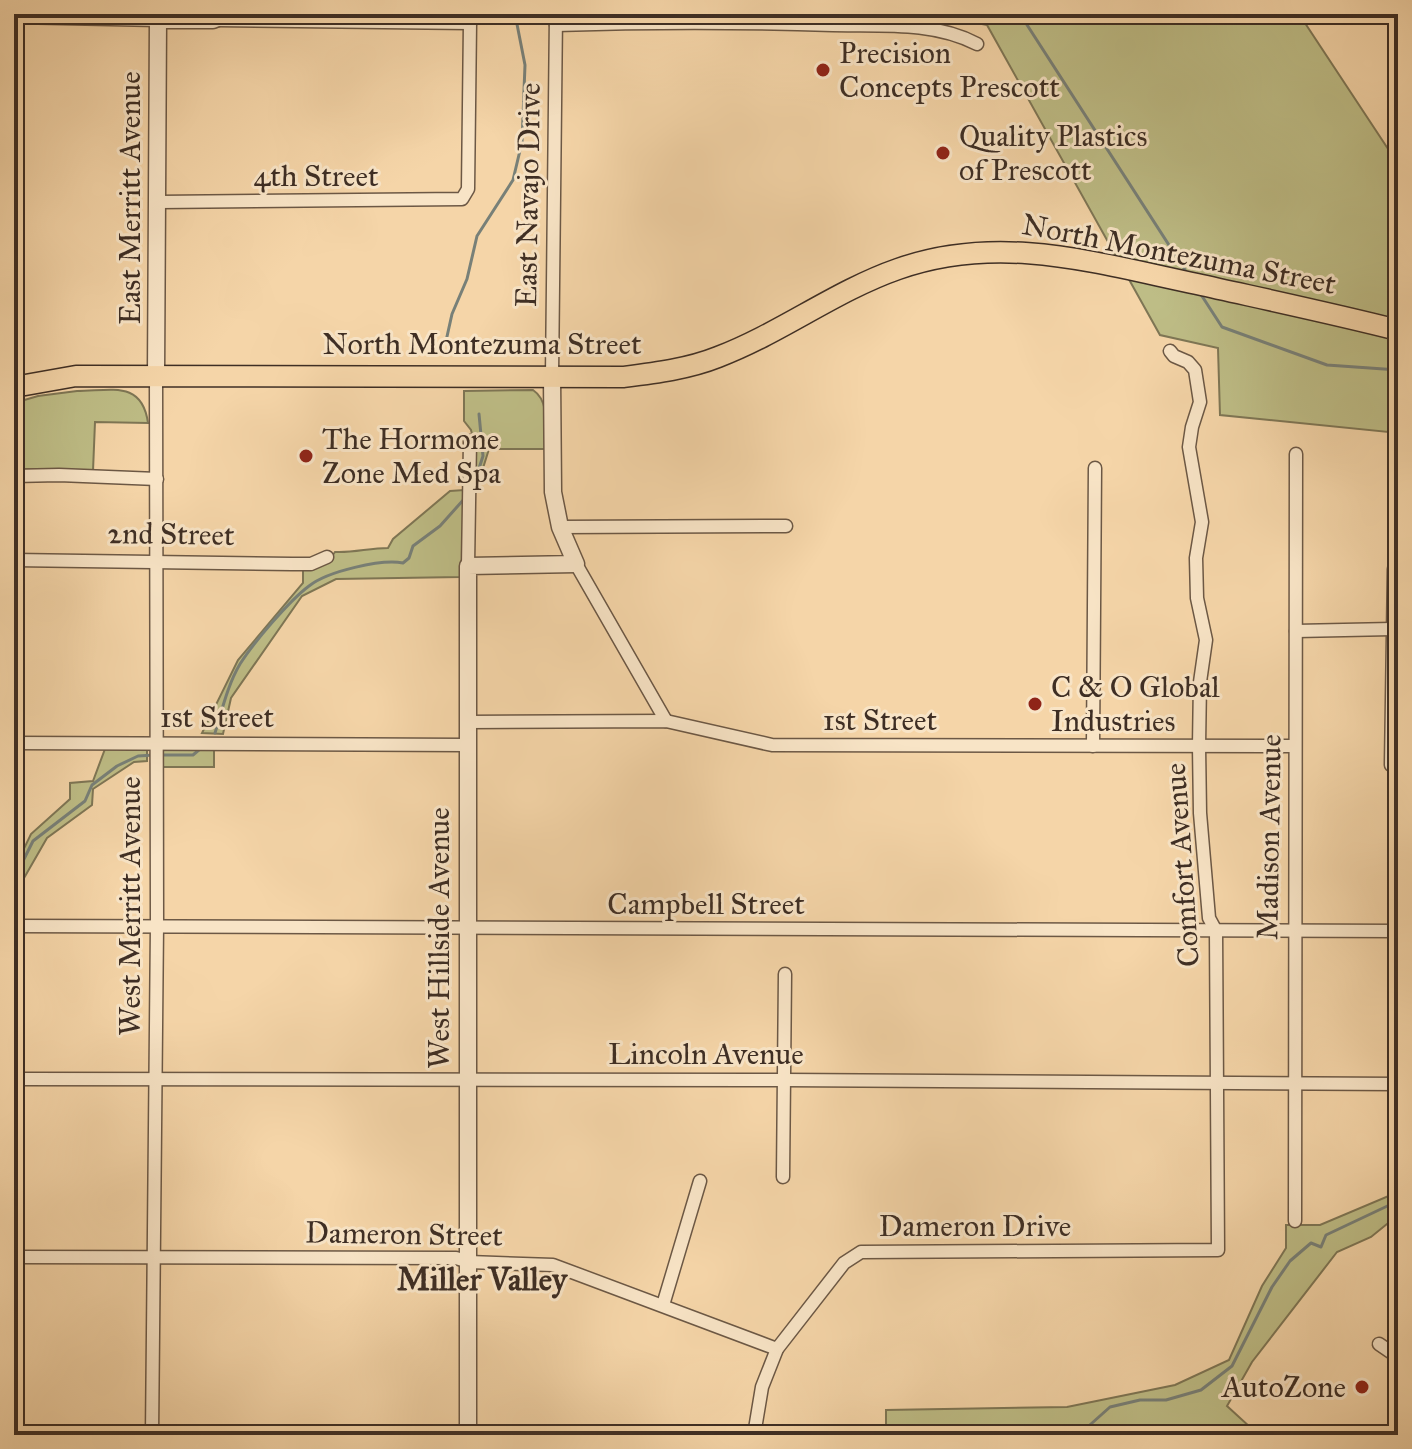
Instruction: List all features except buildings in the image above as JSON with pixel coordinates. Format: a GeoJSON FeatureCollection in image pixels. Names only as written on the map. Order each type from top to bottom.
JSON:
{"type":"FeatureCollection","features":[{"type":"Feature","properties":{"kind":"main road","name":"North Montezuma Street"},"geometry":{"type":"LineString","coordinates":[[14,387],[76,376],[623,377],[671,371],[718,357],[882,275],[932,259],[976,252],[1031,251],[1102,264],[1398,330]]}},
{"type":"Feature","properties":{"kind":"street"},"geometry":{"type":"LineString","coordinates":[[14,17],[473,18]]}},
{"type":"Feature","properties":{"kind":"street","name":"East Merritt Avenue"},"geometry":{"type":"LineString","coordinates":[[156,376],[158,17]]}},
{"type":"Feature","properties":{"kind":"street","name":"4th Street"},"geometry":{"type":"LineString","coordinates":[[159,202],[462,199],[468,189],[473,18]]}},
{"type":"Feature","properties":{"kind":"street"},"geometry":{"type":"LineString","coordinates":[[556,19],[915,27],[961,35],[977,44]]}},
{"type":"Feature","properties":{"kind":"street","name":"East Navajo Drive"},"geometry":{"type":"LineString","coordinates":[[552,376],[556,19]]}},
{"type":"Feature","properties":{"kind":"street","name":"Comfort Avenue"},"geometry":{"type":"LineString","coordinates":[[1170,351],[1195,370],[1200,402],[1189,447],[1202,522],[1196,558],[1197,598],[1206,640],[1200,682],[1200,813],[1209,918],[1216,931],[1218,1250]]}},
{"type":"Feature","properties":{"kind":"street","name":"West Merritt Avenue"},"geometry":{"type":"LineString","coordinates":[[152,1435],[157,925],[156,376]]}},
{"type":"Feature","properties":{"kind":"street"},"geometry":{"type":"LineString","coordinates":[[552,376],[553,492],[560,527],[576,564],[666,721]]}},
{"type":"Feature","properties":{"kind":"street","name":"West Hillside Avenue"},"geometry":{"type":"LineString","coordinates":[[468,1435],[467,722],[470,441]]}},
{"type":"Feature","properties":{"kind":"street","name":"Madison Avenue"},"geometry":{"type":"LineString","coordinates":[[1295,1221],[1296,454]]}},
{"type":"Feature","properties":{"kind":"street"},"geometry":{"type":"LineString","coordinates":[[1093,746],[1095,468]]}},
{"type":"Feature","properties":{"kind":"street"},"geometry":{"type":"LineString","coordinates":[[14,476],[157,479]]}},
{"type":"Feature","properties":{"kind":"street"},"geometry":{"type":"LineString","coordinates":[[560,527],[786,526]]}},
{"type":"Feature","properties":{"kind":"street","name":"2nd Street"},"geometry":{"type":"LineString","coordinates":[[14,560],[311,564],[327,557]]}},
{"type":"Feature","properties":{"kind":"street"},"geometry":{"type":"LineString","coordinates":[[468,566],[576,564]]}},
{"type":"Feature","properties":{"kind":"street"},"geometry":{"type":"LineString","coordinates":[[1391,765],[1394,569]]}},
{"type":"Feature","properties":{"kind":"street"},"geometry":{"type":"LineString","coordinates":[[1296,631],[1392,629]]}},
{"type":"Feature","properties":{"kind":"street","name":"1st Street"},"geometry":{"type":"LineString","coordinates":[[467,722],[666,721],[772,745],[1295,746]]}},
{"type":"Feature","properties":{"kind":"street","name":"1st Street"},"geometry":{"type":"LineString","coordinates":[[14,743],[467,745]]}},
{"type":"Feature","properties":{"kind":"street","name":"Campbell Street"},"geometry":{"type":"LineString","coordinates":[[14,926],[1398,931]]}},
{"type":"Feature","properties":{"kind":"street"},"geometry":{"type":"LineString","coordinates":[[783,1177],[785,974]]}},
{"type":"Feature","properties":{"kind":"street","name":"Lincoln Avenue"},"geometry":{"type":"LineString","coordinates":[[14,1079],[1398,1084]]}},
{"type":"Feature","properties":{"kind":"street"},"geometry":{"type":"LineString","coordinates":[[663,1305],[700,1181]]}},
{"type":"Feature","properties":{"kind":"street","name":"Dameron Drive"},"geometry":{"type":"LineString","coordinates":[[754,1435],[762,1387],[777,1349],[844,1263],[861,1252],[1218,1250]]}},
{"type":"Feature","properties":{"kind":"street","name":"Dameron Street"},"geometry":{"type":"LineString","coordinates":[[14,1257],[456,1258],[469,1262],[553,1265],[777,1349]]}},
{"type":"Feature","properties":{"kind":"street"},"geometry":{"type":"LineString","coordinates":[[1379,1344],[1398,1357]]}},
{"type":"Feature","properties":{"kind":"street"},"geometry":{"type":"LineString","coordinates":[[14,1435],[42,1435]]}},
{"type":"Feature","properties":{"kind":"shaded area"},"geometry":{"type":"Polygon","coordinates":[[[931,14],[1299,14],[1398,164],[1398,433],[1220,415],[1218,348],[1160,335],[987,25],[931,14]]]}},
{"type":"Feature","properties":{"kind":"shaded area"},"geometry":{"type":"Polygon","coordinates":[[[113,390],[132,394],[145,409],[148,423],[95,422],[93,471],[14,469],[14,403],[77,391],[113,390]]]}},
{"type":"Feature","properties":{"kind":"shaded area"},"geometry":{"type":"Polygon","coordinates":[[[533,390],[539,395],[545,409],[545,449],[489,449],[474,497],[474,442],[471,430],[464,421],[464,391],[533,390]]]}},
{"type":"Feature","properties":{"kind":"shaded area"},"geometry":{"type":"Polygon","coordinates":[[[464,490],[465,564],[460,577],[336,579],[302,596],[231,698],[223,734],[202,733],[238,660],[303,583],[303,568],[327,563],[335,552],[388,548],[393,539],[450,491],[464,490]]]}},
{"type":"Feature","properties":{"kind":"shaded area"},"geometry":{"type":"Polygon","coordinates":[[[147,747],[147,761],[134,762],[93,789],[92,805],[47,838],[20,885],[14,917],[14,869],[31,834],[70,799],[70,783],[93,781],[105,749],[147,747]]]}},
{"type":"Feature","properties":{"kind":"shaded area"},"geometry":{"type":"Polygon","coordinates":[[[163,747],[214,747],[214,767],[163,767],[163,747]]]}},
{"type":"Feature","properties":{"kind":"shaded area"},"geometry":{"type":"Polygon","coordinates":[[[1398,1192],[1398,1215],[1371,1237],[1337,1252],[1252,1362],[1227,1406],[1250,1427],[1243,1435],[1202,1435],[1192,1427],[1151,1435],[886,1435],[886,1410],[1067,1407],[1175,1385],[1229,1360],[1262,1286],[1286,1248],[1286,1225],[1320,1225],[1398,1192]]]}},
{"type":"Feature","properties":{"kind":"waterway"},"geometry":{"type":"LineString","coordinates":[[446,341],[452,314],[467,279],[477,236],[513,180],[522,142],[525,65],[515,14]]}},
{"type":"Feature","properties":{"kind":"waterway"},"geometry":{"type":"LineString","coordinates":[[1020,14],[1187,273]]}},
{"type":"Feature","properties":{"kind":"waterway"},"geometry":{"type":"LineString","coordinates":[[1200,293],[1222,327],[1327,365],[1398,370]]}},
{"type":"Feature","properties":{"kind":"waterway"},"geometry":{"type":"LineString","coordinates":[[475,481],[483,456],[479,414]]}},
{"type":"Feature","properties":{"kind":"waterway"},"geometry":{"type":"LineString","coordinates":[[215,733],[240,664],[272,622],[301,593],[341,571],[382,563],[403,563],[409,558],[413,546],[440,526],[465,498]]}},
{"type":"Feature","properties":{"kind":"waterway"},"geometry":{"type":"LineString","coordinates":[[162,755],[193,755],[200,749]]}},
{"type":"Feature","properties":{"kind":"waterway"},"geometry":{"type":"LineString","coordinates":[[14,879],[33,841],[85,801],[92,785],[117,766],[138,756],[154,755]]}},
{"type":"Feature","properties":{"kind":"waterway"},"geometry":{"type":"LineString","coordinates":[[1046,1435],[1082,1432],[1110,1407],[1140,1400],[1166,1400],[1201,1390],[1232,1366],[1272,1287],[1290,1261],[1311,1243],[1321,1247],[1326,1235],[1398,1201]]}},
{"type":"Feature","properties":{"kind":"waterway"},"geometry":{"type":"LineString","coordinates":[[995,1435],[1004,1431],[1039,1435]]}},
{"type":"Feature","properties":{"kind":"place","name":"Precision Concepts Prescott"},"geometry":{"type":"Point","coordinates":[823,70]}},
{"type":"Feature","properties":{"kind":"place","name":"Quality Plastics of Prescott"},"geometry":{"type":"Point","coordinates":[943,153]}},
{"type":"Feature","properties":{"kind":"place","name":"The Hormone Zone Med Spa"},"geometry":{"type":"Point","coordinates":[306,456]}},
{"type":"Feature","properties":{"kind":"place","name":"C & O Global Industries"},"geometry":{"type":"Point","coordinates":[1035,704]}},
{"type":"Feature","properties":{"kind":"place","name":"AutoZone"},"geometry":{"type":"Point","coordinates":[1362,1387]}},
{"type":"Feature","properties":{"kind":"district","name":"Miller Valley"},"geometry":{"type":"Point","coordinates":[482,1279]}}]}
